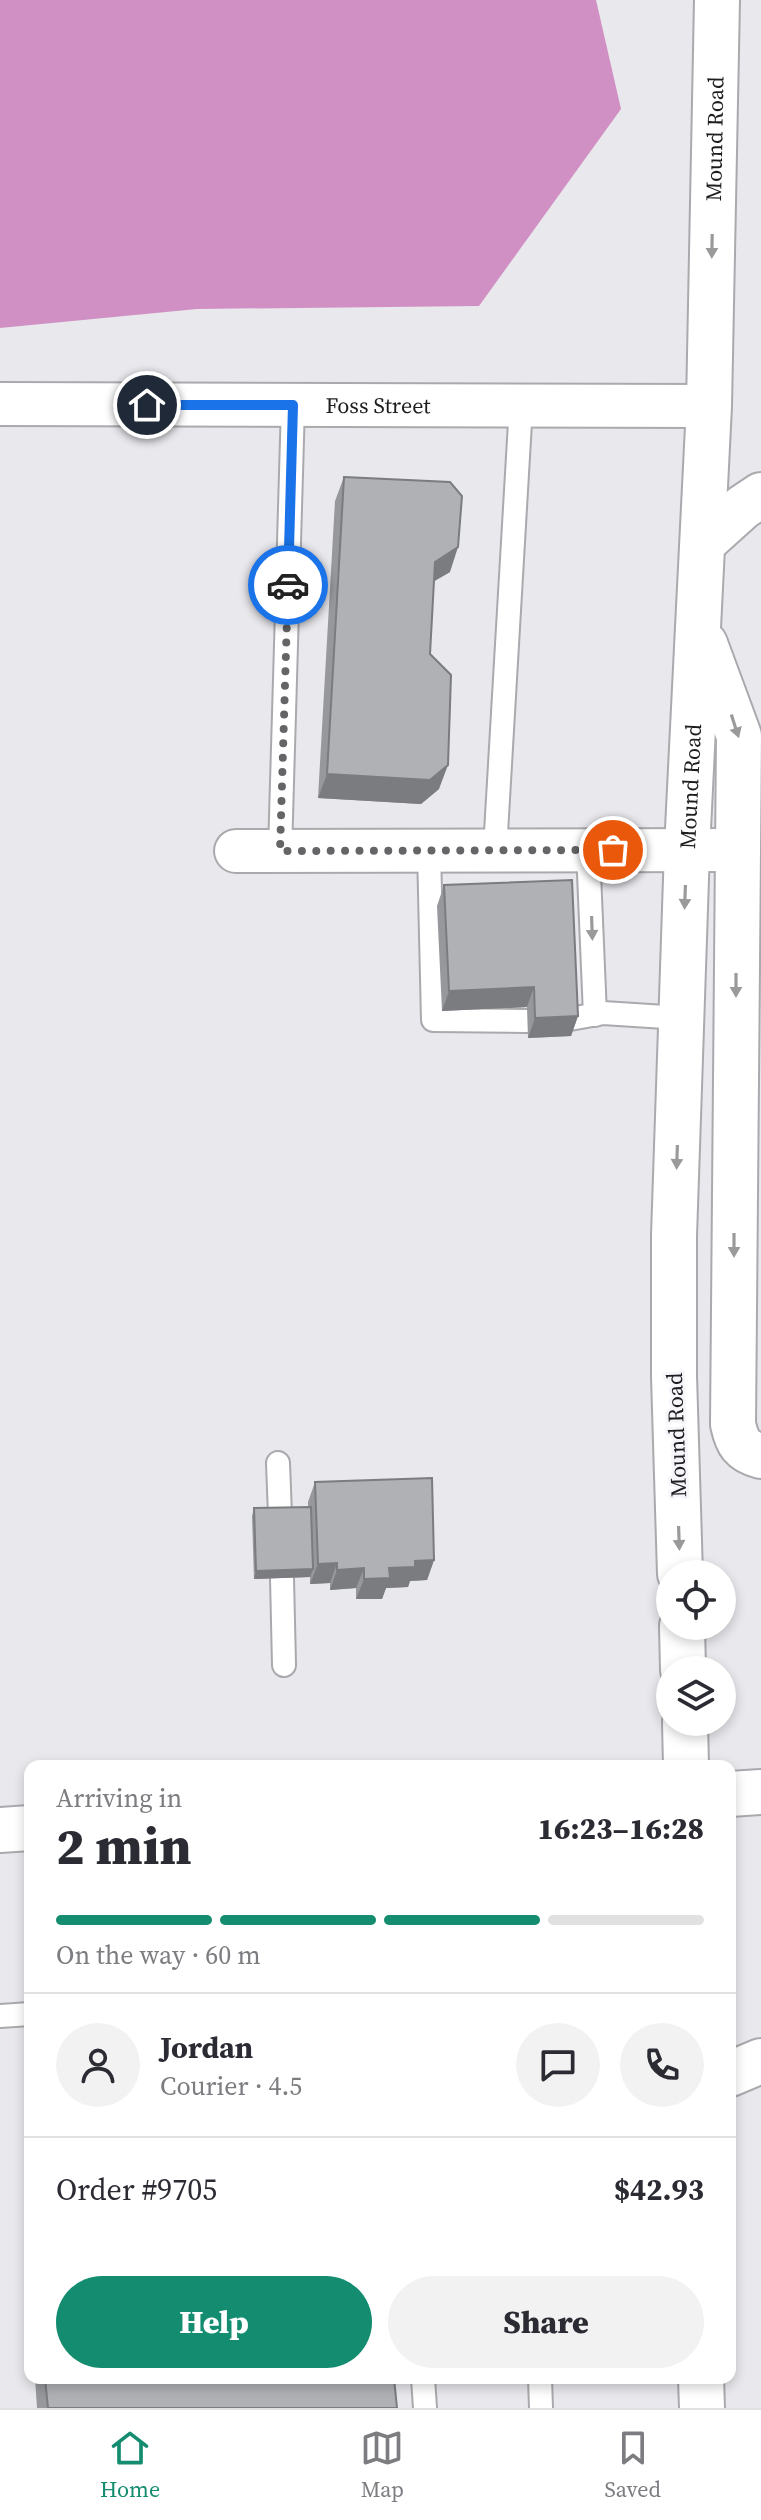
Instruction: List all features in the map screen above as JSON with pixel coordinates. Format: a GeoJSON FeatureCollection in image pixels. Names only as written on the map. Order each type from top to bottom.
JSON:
{"type":"FeatureCollection","features":[{"type":"Feature","properties":{"kind":"main road","name":"Mound Road"},"geometry":{"type":"LineString","coordinates":[[680,1560],[674,1236],[687,849],[709,406],[717,0]]}},
{"type":"Feature","properties":{"kind":"main road"},"geometry":{"type":"LineString","coordinates":[[703,543],[761,495]]}},
{"type":"Feature","properties":{"kind":"main road"},"geometry":{"type":"LineString","coordinates":[[698,627],[739,736],[733,1424],[737,1442],[748,1453],[761,1456]]}},
{"type":"Feature","properties":{"kind":"main road"},"geometry":{"type":"LineString","coordinates":[[685,1736],[686,1760]]}},
{"type":"Feature","properties":{"kind":"main road"},"geometry":{"type":"LineString","coordinates":[[736,1794],[761,1792]]}},
{"type":"Feature","properties":{"kind":"main road"},"geometry":{"type":"LineString","coordinates":[[0,1830],[24,1828]]}},
{"type":"Feature","properties":{"kind":"main road"},"geometry":{"type":"LineString","coordinates":[[736,2071],[761,2061]]}},
{"type":"Feature","properties":{"kind":"main road"},"geometry":{"type":"LineString","coordinates":[[701,2384],[702,2408]]}},
{"type":"Feature","properties":{"kind":"street","name":"Foss Street"},"geometry":{"type":"LineString","coordinates":[[0,404],[709,406]]}},
{"type":"Feature","properties":{"kind":"street"},"geometry":{"type":"LineString","coordinates":[[236,851],[737,850]]}},
{"type":"Feature","properties":{"kind":"lane"},"geometry":{"type":"LineString","coordinates":[[280,851],[293,405]]}},
{"type":"Feature","properties":{"kind":"lane"},"geometry":{"type":"LineString","coordinates":[[495,850],[521,405]]}},
{"type":"Feature","properties":{"kind":"lane"},"geometry":{"type":"LineString","coordinates":[[429,850],[433,1020],[527,1021]]}},
{"type":"Feature","properties":{"kind":"lane"},"geometry":{"type":"LineString","coordinates":[[588,850],[595,1015]]}},
{"type":"Feature","properties":{"kind":"lane"},"geometry":{"type":"LineString","coordinates":[[570,1019],[595,1015],[681,1018]]}},
{"type":"Feature","properties":{"kind":"lane"},"geometry":{"type":"LineString","coordinates":[[278,1463],[280,1515]]}},
{"type":"Feature","properties":{"kind":"lane"},"geometry":{"type":"LineString","coordinates":[[282,1578],[284,1665]]}},
{"type":"Feature","properties":{"kind":"lane"},"geometry":{"type":"LineString","coordinates":[[0,2016],[24,2014]]}},
{"type":"Feature","properties":{"kind":"lane"},"geometry":{"type":"LineString","coordinates":[[423,2384],[425,2408]]}},
{"type":"Feature","properties":{"kind":"lane"},"geometry":{"type":"LineString","coordinates":[[540,2384],[541,2408]]}},
{"type":"Feature","properties":{"kind":"shaded area"},"geometry":{"type":"Polygon","coordinates":[[[0,0],[596,0],[621,109],[479,306],[197,309],[0,328],[0,0]]]}},
{"type":"Feature","properties":{"kind":"building"},"geometry":{"type":"Polygon","coordinates":[[[344,477],[450,482],[462,496],[458,547],[435,562],[430,654],[451,675],[448,765],[430,780],[327,774],[344,477]]]}},
{"type":"Feature","properties":{"kind":"building"},"geometry":{"type":"Polygon","coordinates":[[[572,880],[578,1016],[535,1018],[534,987],[449,991],[444,885],[572,880]]]}},
{"type":"Feature","properties":{"kind":"building"},"geometry":{"type":"Polygon","coordinates":[[[432,1478],[434,1560],[415,1561],[415,1567],[389,1568],[390,1578],[364,1579],[364,1568],[337,1570],[337,1563],[318,1564],[315,1482],[432,1478]]]}},
{"type":"Feature","properties":{"kind":"building"},"geometry":{"type":"Polygon","coordinates":[[[311,1507],[313,1569],[256,1571],[254,1508],[311,1507]]]}},
{"type":"Feature","properties":{"kind":"building"},"geometry":{"type":"Polygon","coordinates":[[[46,2384],[395,2384],[397,2408],[48,2408],[46,2384]]]}},
{"type":"Feature","properties":{"kind":"way so far"},"geometry":{"type":"LineString","coordinates":[[288,585],[280,851],[613,850]]}},
{"type":"Feature","properties":{"kind":"route"},"geometry":{"type":"LineString","coordinates":[[147,405],[293,405],[288,585]]}}]}
